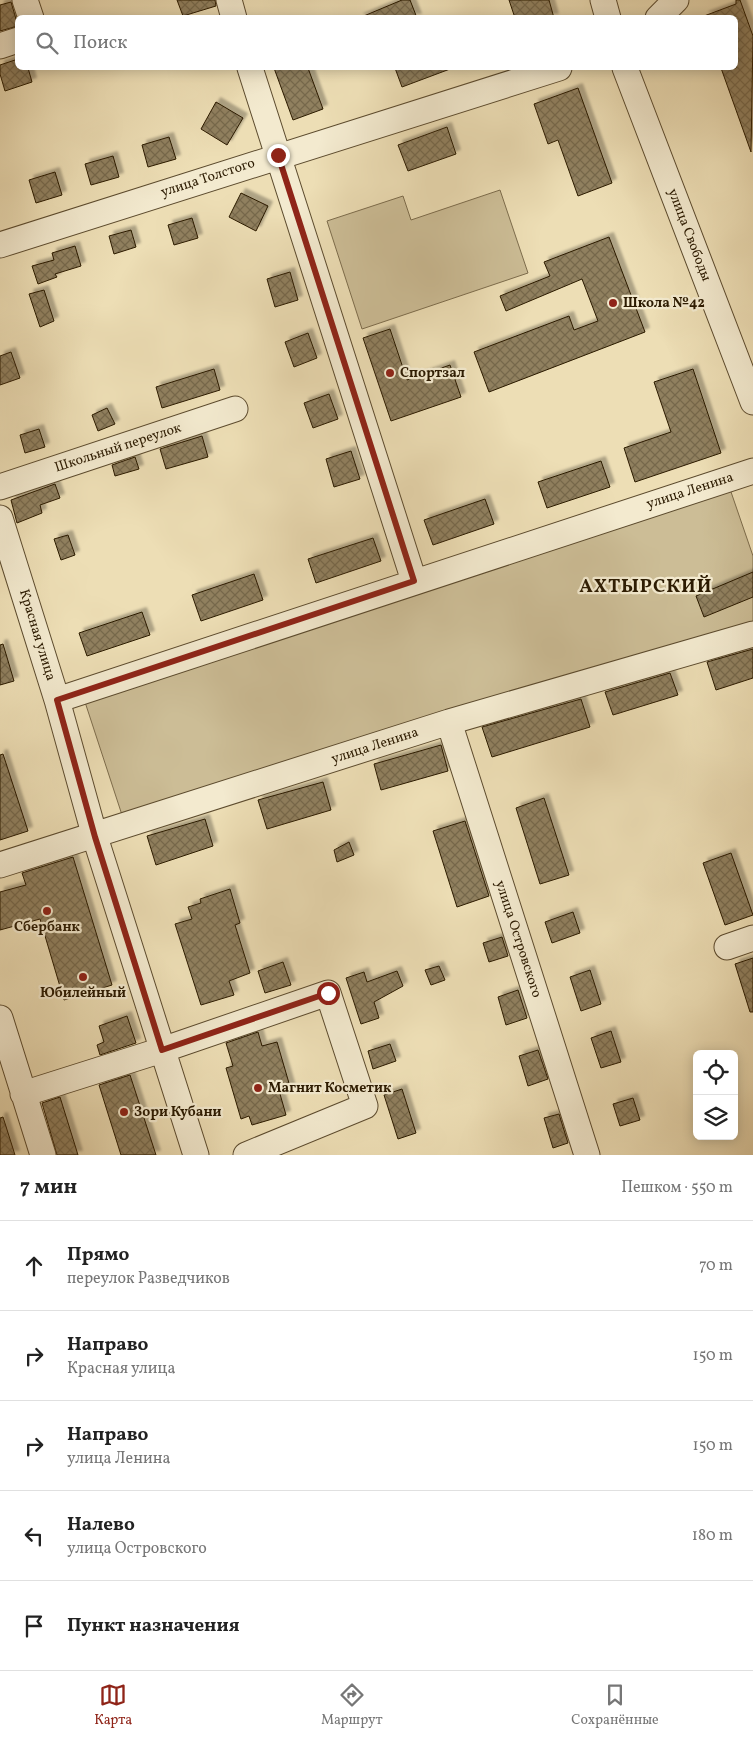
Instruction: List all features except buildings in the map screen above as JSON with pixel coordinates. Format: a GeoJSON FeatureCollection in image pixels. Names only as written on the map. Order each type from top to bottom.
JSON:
{"type":"FeatureCollection","features":[{"type":"Feature","properties":{"kind":"street"},"geometry":{"type":"LineString","coordinates":[[25,0],[29,15]]}},
{"type":"Feature","properties":{"kind":"street"},"geometry":{"type":"LineString","coordinates":[[228,0],[233,15]]}},
{"type":"Feature","properties":{"kind":"street"},"geometry":{"type":"LineString","coordinates":[[603,0],[607,15]]}},
{"type":"Feature","properties":{"kind":"street"},"geometry":{"type":"LineString","coordinates":[[662,15],[670,9],[676,0]]}},
{"type":"Feature","properties":{"kind":"street"},"geometry":{"type":"LineString","coordinates":[[0,46],[15,41]]}},
{"type":"Feature","properties":{"kind":"street"},"geometry":{"type":"LineString","coordinates":[[251,70],[414,581]]}},
{"type":"Feature","properties":{"kind":"street","name":"улица Толстого"},"geometry":{"type":"LineString","coordinates":[[0,245],[278,155],[553,70]]}},
{"type":"Feature","properties":{"kind":"street","name":"улица Свободы"},"geometry":{"type":"LineString","coordinates":[[626,70],[753,402]]}},
{"type":"Feature","properties":{"kind":"street","name":"Школьный переулок"},"geometry":{"type":"LineString","coordinates":[[0,487],[235,409]]}},
{"type":"Feature","properties":{"kind":"street","name":"улица Ленина"},"geometry":{"type":"LineString","coordinates":[[57,700],[753,471]]}},
{"type":"Feature","properties":{"kind":"street","name":"Красная улица"},"geometry":{"type":"LineString","coordinates":[[0,518],[57,700],[95,837],[196,1155]]}},
{"type":"Feature","properties":{"kind":"street","name":"улица Ленина"},"geometry":{"type":"LineString","coordinates":[[0,866],[449,722],[753,634]]}},
{"type":"Feature","properties":{"kind":"street","name":"улица Островского"},"geometry":{"type":"LineString","coordinates":[[449,722],[588,1155]]}},
{"type":"Feature","properties":{"kind":"street"},"geometry":{"type":"LineString","coordinates":[[727,948],[753,938]]}},
{"type":"Feature","properties":{"kind":"street"},"geometry":{"type":"LineString","coordinates":[[23,1094],[162,1050],[328,993],[365,1106],[246,1155]]}},
{"type":"Feature","properties":{"kind":"street"},"geometry":{"type":"LineString","coordinates":[[0,1018],[43,1155]]}},
{"type":"Feature","properties":{"kind":"shaded area"},"geometry":{"type":"Polygon","coordinates":[[[500,190],[528,273],[362,329],[327,221],[403,196],[411,220],[500,190]]]}},
{"type":"Feature","properties":{"kind":"shaded area"},"geometry":{"type":"Polygon","coordinates":[[[730,489],[753,556],[753,624],[123,818],[84,699],[730,489]]]}},
{"type":"Feature","properties":{"kind":"place","name":"Школа №42"},"geometry":{"type":"Point","coordinates":[613,303]}},
{"type":"Feature","properties":{"kind":"place","name":"Спортзал"},"geometry":{"type":"Point","coordinates":[390,373]}},
{"type":"Feature","properties":{"kind":"place","name":"Сбербанк"},"geometry":{"type":"Point","coordinates":[47,911]}},
{"type":"Feature","properties":{"kind":"place","name":"Юбилейный"},"geometry":{"type":"Point","coordinates":[83,977]}},
{"type":"Feature","properties":{"kind":"place","name":"Магнит Косметик"},"geometry":{"type":"Point","coordinates":[258,1088]}},
{"type":"Feature","properties":{"kind":"place","name":"Зори Кубани"},"geometry":{"type":"Point","coordinates":[124,1112]}},
{"type":"Feature","properties":{"kind":"district","name":"АХТЫРСКИЙ"},"geometry":{"type":"Point","coordinates":[646,587]}},
{"type":"Feature","properties":{"kind":"route"},"geometry":{"type":"LineString","coordinates":[[278,155],[414,581],[57,700],[95,837],[162,1050],[328,993]]}}]}
